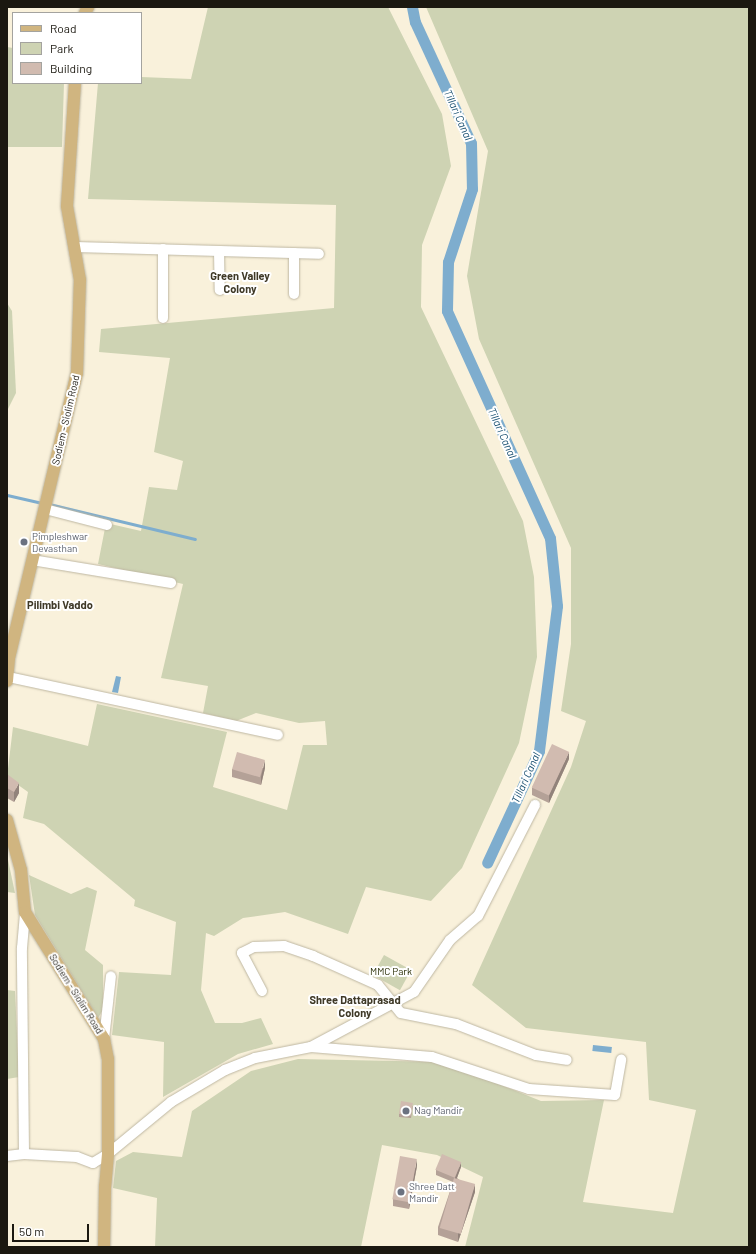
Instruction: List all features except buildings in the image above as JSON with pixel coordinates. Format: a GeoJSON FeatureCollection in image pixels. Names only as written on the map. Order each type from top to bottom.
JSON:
{"type":"FeatureCollection","features":[{"type":"Feature","properties":{"kind":"main road","name":"Sodiem - Siolim Road"},"geometry":{"type":"LineString","coordinates":[[8,676],[32,560],[77,373],[80,280],[67,206],[75,84]]}},
{"type":"Feature","properties":{"kind":"main road","name":"Sodiem - Siolim Road"},"geometry":{"type":"LineString","coordinates":[[7,820],[21,870],[25,912],[104,1039],[108,1059],[108,1154],[104,1186],[104,1247]]}},
{"type":"Feature","properties":{"kind":"street"},"geometry":{"type":"LineString","coordinates":[[74,247],[319,254]]}},
{"type":"Feature","properties":{"kind":"street"},"geometry":{"type":"LineString","coordinates":[[163,249],[163,318]]}},
{"type":"Feature","properties":{"kind":"street"},"geometry":{"type":"LineString","coordinates":[[219,251],[220,290]]}},
{"type":"Feature","properties":{"kind":"street"},"geometry":{"type":"LineString","coordinates":[[294,253],[294,294]]}},
{"type":"Feature","properties":{"kind":"street"},"geometry":{"type":"LineString","coordinates":[[44,509],[107,525]]}},
{"type":"Feature","properties":{"kind":"street"},"geometry":{"type":"LineString","coordinates":[[32,560],[171,584]]}},
{"type":"Feature","properties":{"kind":"street"},"geometry":{"type":"LineString","coordinates":[[8,676],[107,693]]}},
{"type":"Feature","properties":{"kind":"street"},"geometry":{"type":"LineString","coordinates":[[8,676],[278,735]]}},
{"type":"Feature","properties":{"kind":"street"},"geometry":{"type":"LineString","coordinates":[[311,1047],[393,1005],[414,992],[450,940],[478,916],[535,805]]}},
{"type":"Feature","properties":{"kind":"street"},"geometry":{"type":"LineString","coordinates":[[24,1154],[22,948],[25,912]]}},
{"type":"Feature","properties":{"kind":"street"},"geometry":{"type":"LineString","coordinates":[[262,990],[242,953],[254,947],[284,946],[314,956],[378,985],[401,1013],[456,1024],[536,1055],[567,1060]]}},
{"type":"Feature","properties":{"kind":"street"},"geometry":{"type":"LineString","coordinates":[[104,1039],[111,976]]}},
{"type":"Feature","properties":{"kind":"street"},"geometry":{"type":"LineString","coordinates":[[7,1156],[24,1154],[78,1157],[93,1163],[108,1154],[171,1102],[225,1070],[255,1058],[311,1047],[432,1057],[529,1089],[615,1095],[621,1060]]}},
{"type":"Feature","properties":{"kind":"green space"},"geometry":{"type":"Polygon","coordinates":[[[208,7],[388,7],[442,114],[451,166],[422,245],[421,307],[523,521],[534,577],[537,657],[519,743],[462,868],[431,901],[366,887],[348,934],[285,912],[243,918],[214,936],[206,933],[201,990],[215,1023],[242,1023],[261,1018],[273,1044],[238,1054],[163,1097],[164,1042],[112,1035],[119,972],[171,975],[176,922],[134,906],[135,900],[44,824],[23,818],[28,792],[7,777],[13,727],[88,746],[97,704],[227,732],[213,787],[287,810],[303,745],[327,745],[325,721],[299,723],[256,713],[236,721],[203,713],[208,686],[161,678],[183,584],[98,564],[106,523],[141,531],[149,487],[177,490],[183,461],[154,452],[170,358],[99,352],[101,329],[334,308],[336,205],[88,199],[98,84],[142,84],[142,77],[191,79],[208,7]]]}},
{"type":"Feature","properties":{"kind":"green space"},"geometry":{"type":"Polygon","coordinates":[[[426,7],[749,7],[749,1247],[465,1247],[483,1177],[437,1155],[382,1145],[361,1247],[155,1247],[157,1198],[113,1188],[116,1161],[133,1152],[182,1157],[192,1111],[251,1071],[298,1059],[443,1062],[541,1101],[604,1100],[583,1202],[673,1213],[696,1110],[649,1100],[646,1042],[526,1028],[472,985],[571,767],[586,721],[561,711],[571,644],[571,548],[479,339],[467,276],[488,151],[426,7]]]}},
{"type":"Feature","properties":{"kind":"green space"},"geometry":{"type":"Polygon","coordinates":[[[7,47],[12,48],[12,84],[64,84],[62,147],[7,147],[7,47]]]}},
{"type":"Feature","properties":{"kind":"green space"},"geometry":{"type":"Polygon","coordinates":[[[7,303],[12,311],[16,393],[7,411],[7,303]]]}},
{"type":"Feature","properties":{"kind":"green space"},"geometry":{"type":"Polygon","coordinates":[[[7,855],[15,893],[7,892],[7,855]]]}},
{"type":"Feature","properties":{"kind":"green space"},"geometry":{"type":"Polygon","coordinates":[[[29,875],[71,894],[87,887],[97,891],[85,950],[103,965],[103,1010],[98,1018],[35,915],[29,875]]]}},
{"type":"Feature","properties":{"kind":"green space","name":"MMC Park"},"geometry":{"type":"Polygon","coordinates":[[[384,955],[411,970],[400,990],[373,975],[384,955]]]}},
{"type":"Feature","properties":{"kind":"green space"},"geometry":{"type":"Polygon","coordinates":[[[7,990],[15,991],[19,1077],[7,1079],[7,990]]]}},
{"type":"Feature","properties":{"kind":"water"},"geometry":{"type":"Polygon","coordinates":[[[116,676],[121,677],[118,693],[112,692],[116,676]]]}},
{"type":"Feature","properties":{"kind":"water"},"geometry":{"type":"Polygon","coordinates":[[[593,1045],[612,1047],[611,1053],[592,1051],[593,1045]]]}},
{"type":"Feature","properties":{"kind":"waterway","name":"Tillari Canal"},"geometry":{"type":"LineString","coordinates":[[412,7],[415,22],[471,143],[472,189],[448,262],[447,311],[550,538],[557,606],[539,751],[487,863]]}},
{"type":"Feature","properties":{"kind":"waterway"},"geometry":{"type":"LineString","coordinates":[[7,495],[43,503]]}},
{"type":"Feature","properties":{"kind":"waterway"},"geometry":{"type":"LineString","coordinates":[[49,504],[195,539]]}},
{"type":"Feature","properties":{"kind":"place","name":"Pimpleshwar Devasthan"},"geometry":{"type":"Point","coordinates":[24,542]}},
{"type":"Feature","properties":{"kind":"place","name":"Nag Mandir"},"geometry":{"type":"Point","coordinates":[406,1111]}},
{"type":"Feature","properties":{"kind":"place","name":"Shree Datt Mandir"},"geometry":{"type":"Point","coordinates":[401,1192]}},
{"type":"Feature","properties":{"kind":"district","name":"Green Valley Colony"},"geometry":{"type":"Point","coordinates":[240,283]}},
{"type":"Feature","properties":{"kind":"district","name":"Pilimbi Vaddo"},"geometry":{"type":"Point","coordinates":[60,605]}},
{"type":"Feature","properties":{"kind":"district","name":"Shree Dattaprasad Colony"},"geometry":{"type":"Point","coordinates":[355,1007]}}]}
